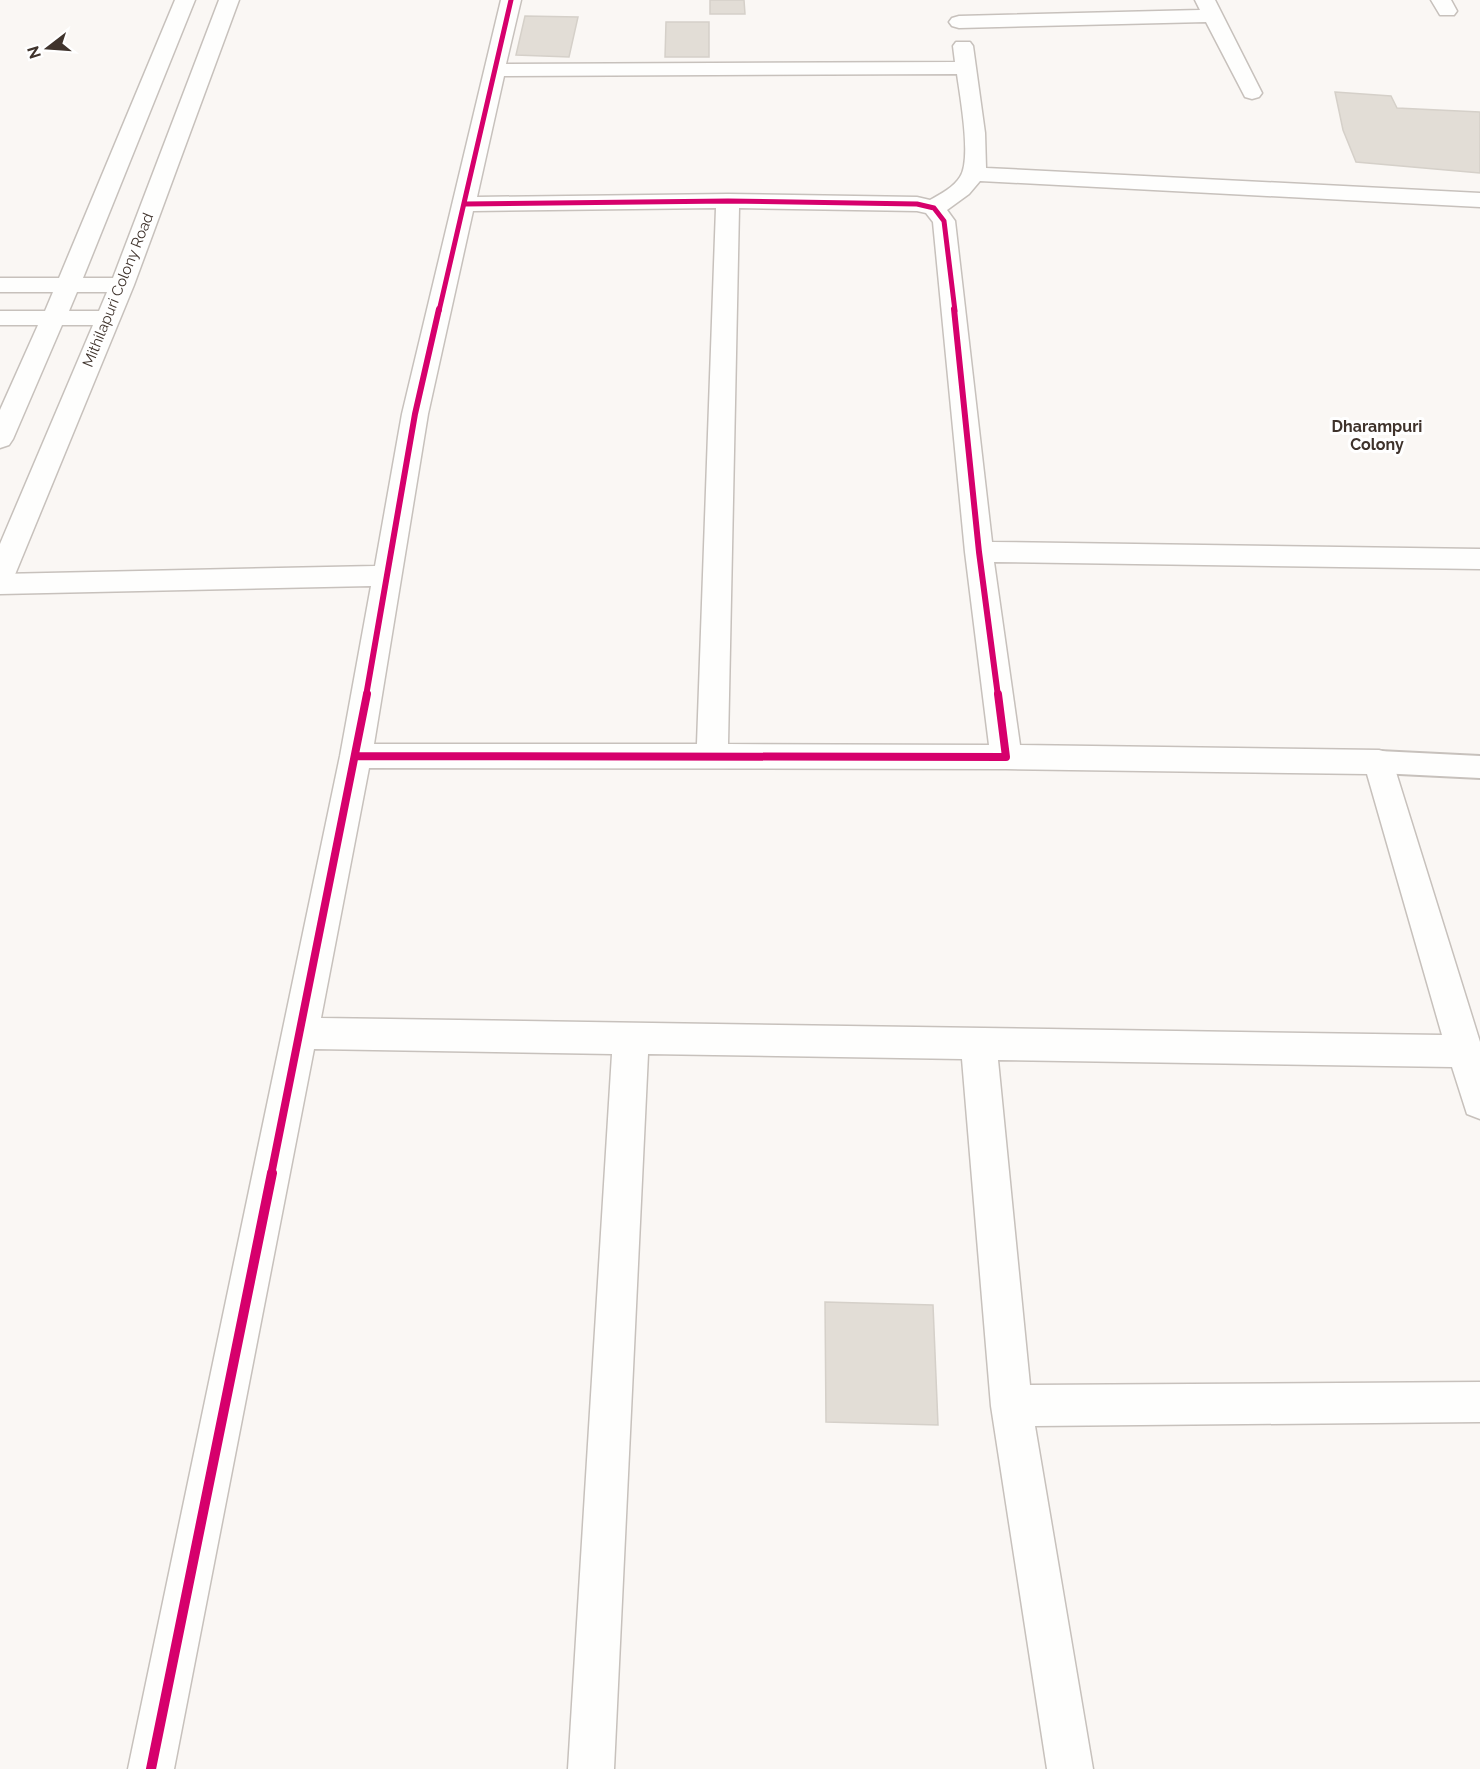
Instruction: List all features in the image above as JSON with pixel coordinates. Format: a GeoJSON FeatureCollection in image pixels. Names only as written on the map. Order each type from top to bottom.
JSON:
{"type":"FeatureCollection","features":[{"type":"Feature","properties":{"kind":"street"},"geometry":{"type":"LineString","coordinates":[[0,439],[68,285],[185,0]]}},
{"type":"Feature","properties":{"kind":"street","name":"Mithilapuri Colony Road"},"geometry":{"type":"LineString","coordinates":[[0,577],[122,285],[229,0]]}},
{"type":"Feature","properties":{"kind":"street"},"geometry":{"type":"LineString","coordinates":[[151,1769],[356,756],[415,414],[511,0]]}},
{"type":"Feature","properties":{"kind":"street"},"geometry":{"type":"LineString","coordinates":[[934,208],[960,190],[974,174],[976,151],[957,0]]}},
{"type":"Feature","properties":{"kind":"street"},"geometry":{"type":"LineString","coordinates":[[959,22],[1209,8],[1252,93]]}},
{"type":"Feature","properties":{"kind":"street"},"geometry":{"type":"LineString","coordinates":[[495,70],[965,68]]}},
{"type":"Feature","properties":{"kind":"street"},"geometry":{"type":"LineString","coordinates":[[974,174],[1480,200]]}},
{"type":"Feature","properties":{"kind":"street"},"geometry":{"type":"LineString","coordinates":[[465,204],[728,201],[917,204],[934,208],[944,221],[979,552],[1006,757]]}},
{"type":"Feature","properties":{"kind":"street"},"geometry":{"type":"LineString","coordinates":[[712,757],[728,201]]}},
{"type":"Feature","properties":{"kind":"street"},"geometry":{"type":"LineString","coordinates":[[0,285],[122,285]]}},
{"type":"Feature","properties":{"kind":"street"},"geometry":{"type":"LineString","coordinates":[[0,318],[107,318]]}},
{"type":"Feature","properties":{"kind":"street"},"geometry":{"type":"LineString","coordinates":[[979,552],[1480,559]]}},
{"type":"Feature","properties":{"kind":"street"},"geometry":{"type":"LineString","coordinates":[[0,584],[387,576]]}},
{"type":"Feature","properties":{"kind":"street"},"geometry":{"type":"LineString","coordinates":[[356,756],[1006,757],[1379,762],[1480,1102]]}},
{"type":"Feature","properties":{"kind":"street"},"geometry":{"type":"LineString","coordinates":[[300,1034],[1465,1052]]}},
{"type":"Feature","properties":{"kind":"street"},"geometry":{"type":"LineString","coordinates":[[591,1769],[631,1038]]}},
{"type":"Feature","properties":{"kind":"street"},"geometry":{"type":"LineString","coordinates":[[979,1044],[1011,1406],[1070,1769]]}},
{"type":"Feature","properties":{"kind":"street"},"geometry":{"type":"LineString","coordinates":[[1011,1406],[1480,1402]]}},
{"type":"Feature","properties":{"kind":"lane"},"geometry":{"type":"LineString","coordinates":[[1379,762],[1480,768]]}},
{"type":"Feature","properties":{"kind":"building"},"geometry":{"type":"Polygon","coordinates":[[[710,0],[744,0],[745,14],[710,14],[710,0]]]}},
{"type":"Feature","properties":{"kind":"building"},"geometry":{"type":"Polygon","coordinates":[[[525,16],[578,17],[569,57],[516,55],[525,16]]]}},
{"type":"Feature","properties":{"kind":"building"},"geometry":{"type":"Polygon","coordinates":[[[666,22],[709,22],[709,57],[665,57],[666,22]]]}},
{"type":"Feature","properties":{"kind":"building"},"geometry":{"type":"Polygon","coordinates":[[[1335,92],[1391,96],[1397,108],[1480,112],[1480,173],[1356,162],[1343,130],[1335,92]]]}},
{"type":"Feature","properties":{"kind":"building"},"geometry":{"type":"Polygon","coordinates":[[[825,1302],[933,1305],[938,1425],[826,1422],[825,1302]]]}},
{"type":"Feature","properties":{"kind":"cycle path"},"geometry":{"type":"LineString","coordinates":[[151,1769],[356,756],[415,414],[511,0]]}},
{"type":"Feature","properties":{"kind":"cycle path"},"geometry":{"type":"LineString","coordinates":[[356,756],[1006,757],[979,552],[944,221],[934,208],[917,204],[728,201],[465,204]]}},
{"type":"Feature","properties":{"kind":"district","name":"Dharampuri Colony"},"geometry":{"type":"Point","coordinates":[1377,435]}}]}
